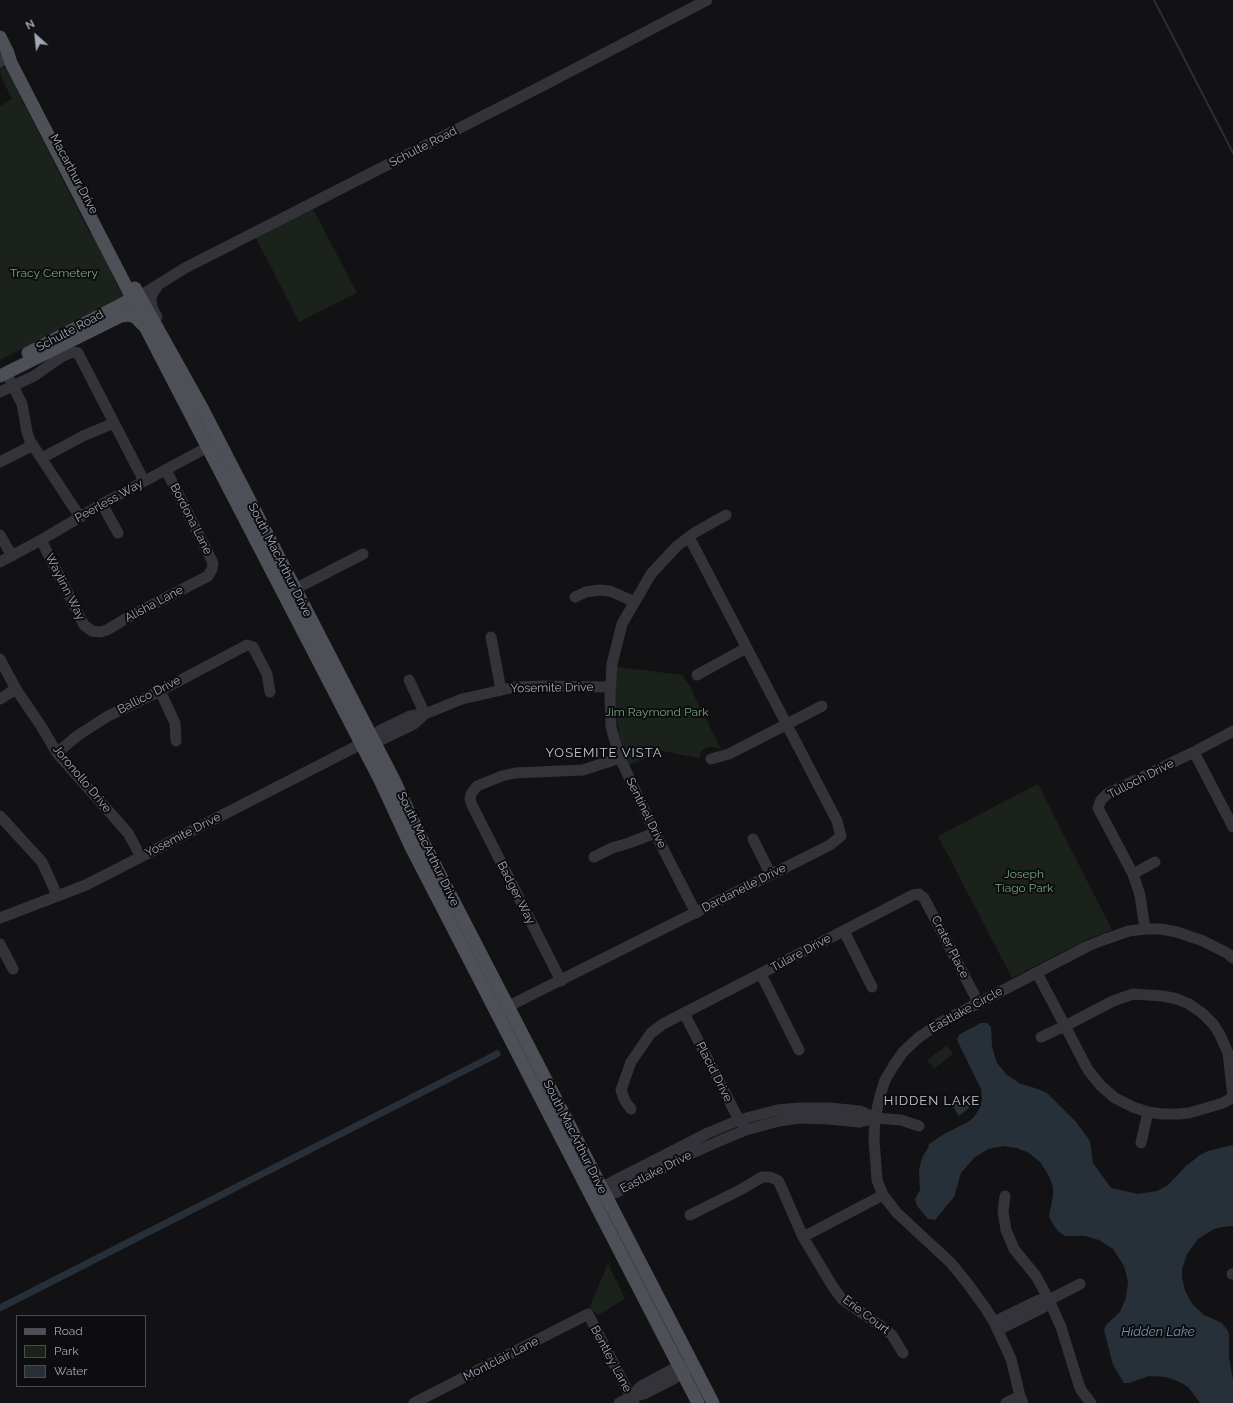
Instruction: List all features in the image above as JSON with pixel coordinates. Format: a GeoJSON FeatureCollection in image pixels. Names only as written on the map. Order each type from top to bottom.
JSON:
{"type":"FeatureCollection","features":[{"type":"Feature","properties":{"kind":"main road","name":"Macarthur Drive"},"geometry":{"type":"LineString","coordinates":[[0,37],[3,56],[15,62],[135,299]]}},
{"type":"Feature","properties":{"kind":"main road","name":"South MacArthur Drive"},"geometry":{"type":"LineString","coordinates":[[135,299],[146,328],[295,589],[369,741]]}},
{"type":"Feature","properties":{"kind":"main road","name":"South MacArthur Drive"},"geometry":{"type":"LineString","coordinates":[[135,299],[170,351],[193,391],[213,444],[258,545],[369,741],[394,780],[502,1010],[600,1194],[685,1368],[698,1403]]}},
{"type":"Feature","properties":{"kind":"main road","name":"Schulte Road"},"geometry":{"type":"LineString","coordinates":[[38,356],[135,299]]}},
{"type":"Feature","properties":{"kind":"main road","name":"Schulte Road"},"geometry":{"type":"LineString","coordinates":[[2,372],[135,299]]}},
{"type":"Feature","properties":{"kind":"main road"},"geometry":{"type":"LineString","coordinates":[[2,372],[50,352],[121,316],[127,315],[135,318],[146,328]]}},
{"type":"Feature","properties":{"kind":"main road","name":"South MacArthur Drive"},"geometry":{"type":"LineString","coordinates":[[685,1368],[713,1403]]}},
{"type":"Feature","properties":{"kind":"street","name":"Schulte Road"},"geometry":{"type":"LineString","coordinates":[[135,299],[161,282],[199,261],[707,0]]}},
{"type":"Feature","properties":{"kind":"street"},"geometry":{"type":"LineString","coordinates":[[161,282],[152,294],[152,306],[168,337],[170,351]]}},
{"type":"Feature","properties":{"kind":"street"},"geometry":{"type":"LineString","coordinates":[[0,392],[40,372],[61,357],[73,352],[78,353],[144,481]]}},
{"type":"Feature","properties":{"kind":"street"},"geometry":{"type":"LineString","coordinates":[[2,372],[13,385],[22,404],[27,432],[32,445],[80,517]]}},
{"type":"Feature","properties":{"kind":"street"},"geometry":{"type":"LineString","coordinates":[[42,458],[83,436],[114,423]]}},
{"type":"Feature","properties":{"kind":"street","name":"Peerless Way"},"geometry":{"type":"LineString","coordinates":[[0,562],[102,504],[213,444]]}},
{"type":"Feature","properties":{"kind":"street"},"geometry":{"type":"LineString","coordinates":[[0,462],[32,445]]}},
{"type":"Feature","properties":{"kind":"street","name":"Bordona Lane"},"geometry":{"type":"LineString","coordinates":[[166,470],[208,552],[213,563],[212,569]]}},
{"type":"Feature","properties":{"kind":"street"},"geometry":{"type":"LineString","coordinates":[[102,504],[118,533]]}},
{"type":"Feature","properties":{"kind":"street","name":"Sentinel Drive"},"geometry":{"type":"LineString","coordinates":[[696,913],[655,833],[620,758],[611,727],[610,688],[612,664],[622,624],[651,574],[676,547],[689,537],[726,515]]}},
{"type":"Feature","properties":{"kind":"street"},"geometry":{"type":"LineString","coordinates":[[689,537],[786,724]]}},
{"type":"Feature","properties":{"kind":"street"},"geometry":{"type":"LineString","coordinates":[[2,539],[12,556]]}},
{"type":"Feature","properties":{"kind":"street","name":"Waylinn Way"},"geometry":{"type":"LineString","coordinates":[[41,540],[84,625],[92,631]]}},
{"type":"Feature","properties":{"kind":"street"},"geometry":{"type":"LineString","coordinates":[[258,545],[266,551],[271,558],[289,589],[295,589],[363,554]]}},
{"type":"Feature","properties":{"kind":"street","name":"Alisha Lane"},"geometry":{"type":"LineString","coordinates":[[92,631],[100,632],[107,630],[126,618],[208,576],[212,569]]}},
{"type":"Feature","properties":{"kind":"street"},"geometry":{"type":"LineString","coordinates":[[575,597],[586,592],[600,590],[610,591],[635,602]]}},
{"type":"Feature","properties":{"kind":"street"},"geometry":{"type":"LineString","coordinates":[[492,637],[501,690]]}},
{"type":"Feature","properties":{"kind":"street","name":"Ballico Drive"},"geometry":{"type":"LineString","coordinates":[[57,753],[77,736],[108,716],[160,691],[247,645],[253,646],[267,674],[270,692]]}},
{"type":"Feature","properties":{"kind":"street"},"geometry":{"type":"LineString","coordinates":[[697,675],[746,648]]}},
{"type":"Feature","properties":{"kind":"street","name":"Joronollo Drive"},"geometry":{"type":"LineString","coordinates":[[0,659],[16,689],[57,753],[128,833],[141,857]]}},
{"type":"Feature","properties":{"kind":"street"},"geometry":{"type":"LineString","coordinates":[[409,680],[425,714]]}},
{"type":"Feature","properties":{"kind":"street","name":"Yosemite Drive"},"geometry":{"type":"LineString","coordinates":[[0,918],[86,885],[369,741],[383,739],[414,724],[425,714],[462,699],[514,687],[544,686],[610,688]]}},
{"type":"Feature","properties":{"kind":"street"},"geometry":{"type":"LineString","coordinates":[[0,699],[16,689]]}},
{"type":"Feature","properties":{"kind":"street"},"geometry":{"type":"LineString","coordinates":[[160,691],[175,723],[176,741]]}},
{"type":"Feature","properties":{"kind":"street"},"geometry":{"type":"LineString","coordinates":[[711,759],[729,754],[822,706]]}},
{"type":"Feature","properties":{"kind":"street","name":"Dardanelle Drive"},"geometry":{"type":"LineString","coordinates":[[502,1010],[830,845],[842,836],[837,821],[786,724]]}},
{"type":"Feature","properties":{"kind":"street","name":"Tulloch Drive"},"geometry":{"type":"LineString","coordinates":[[1145,929],[1140,895],[1133,874],[1098,808],[1101,800],[1107,794],[1194,752],[1233,731]]}},
{"type":"Feature","properties":{"kind":"street"},"geometry":{"type":"LineString","coordinates":[[1194,752],[1233,827]]}},
{"type":"Feature","properties":{"kind":"street","name":"Badger Way"},"geometry":{"type":"LineString","coordinates":[[561,981],[472,805],[470,794],[473,790],[484,783],[502,776],[515,773],[583,770],[620,758]]}},
{"type":"Feature","properties":{"kind":"street"},"geometry":{"type":"LineString","coordinates":[[0,816],[42,862],[57,895]]}},
{"type":"Feature","properties":{"kind":"street"},"geometry":{"type":"LineString","coordinates":[[594,857],[612,848],[655,833]]}},
{"type":"Feature","properties":{"kind":"street"},"geometry":{"type":"LineString","coordinates":[[753,839],[771,875]]}},
{"type":"Feature","properties":{"kind":"street"},"geometry":{"type":"LineString","coordinates":[[1133,874],[1155,862]]}},
{"type":"Feature","properties":{"kind":"street","name":"Tulare Drive"},"geometry":{"type":"LineString","coordinates":[[631,1109],[625,1101],[621,1090],[631,1062],[651,1034],[663,1024],[913,894],[919,894]]}},
{"type":"Feature","properties":{"kind":"street","name":"Crater Place"},"geometry":{"type":"LineString","coordinates":[[919,894],[924,898],[978,1002]]}},
{"type":"Feature","properties":{"kind":"street","name":"Eastlake Circle"},"geometry":{"type":"LineString","coordinates":[[1022,1399],[1011,1359],[996,1326],[968,1284],[951,1263],[897,1213],[883,1195],[877,1180],[874,1139],[875,1118],[880,1096],[886,1080],[903,1052],[918,1038],[938,1024],[1088,946],[1103,940],[1129,931],[1160,929],[1177,932],[1203,941],[1227,953],[1233,958]]}},
{"type":"Feature","properties":{"kind":"street"},"geometry":{"type":"LineString","coordinates":[[844,931],[872,987]]}},
{"type":"Feature","properties":{"kind":"street"},"geometry":{"type":"LineString","coordinates":[[0,944],[13,970]]}},
{"type":"Feature","properties":{"kind":"street"},"geometry":{"type":"LineString","coordinates":[[1037,973],[1065,1026],[1088,1070],[1101,1086],[1115,1098],[1133,1107],[1148,1112],[1180,1114],[1223,1103],[1233,1097],[1228,1053],[1220,1035],[1214,1025],[1202,1013],[1189,1004],[1176,999],[1162,996],[1133,994],[1113,1001],[1065,1026],[1041,1037]]}},
{"type":"Feature","properties":{"kind":"street"},"geometry":{"type":"LineString","coordinates":[[761,974],[799,1050]]}},
{"type":"Feature","properties":{"kind":"street","name":"Placid Drive"},"geometry":{"type":"LineString","coordinates":[[684,1013],[739,1120],[746,1130]]}},
{"type":"Feature","properties":{"kind":"street","name":"Eastlake Drive"},"geometry":{"type":"LineString","coordinates":[[600,1194],[610,1183],[708,1133],[739,1120],[777,1110],[799,1108],[829,1108],[860,1111],[875,1118]]}},
{"type":"Feature","properties":{"kind":"street"},"geometry":{"type":"LineString","coordinates":[[1141,1143],[1148,1112]]}},
{"type":"Feature","properties":{"kind":"street","name":"Eastlake Drive"},"geometry":{"type":"LineString","coordinates":[[600,1194],[615,1193],[690,1154],[746,1130],[779,1121],[800,1118],[860,1122],[875,1118],[901,1120],[919,1126]]}},
{"type":"Feature","properties":{"kind":"street","name":"Erie Court"},"geometry":{"type":"LineString","coordinates":[[690,1215],[742,1189],[762,1177],[770,1177],[779,1182],[803,1237],[833,1287],[842,1299],[882,1326],[892,1336],[903,1353]]}},
{"type":"Feature","properties":{"kind":"street"},"geometry":{"type":"LineString","coordinates":[[803,1237],[883,1195]]}},
{"type":"Feature","properties":{"kind":"street"},"geometry":{"type":"LineString","coordinates":[[1005,1196],[1004,1211],[1006,1230],[1014,1249],[1036,1276],[1048,1300],[1061,1327],[1081,1390],[1090,1403]]}},
{"type":"Feature","properties":{"kind":"street"},"geometry":{"type":"LineString","coordinates":[[996,1326],[1044,1307],[1048,1300],[1080,1284]]}},
{"type":"Feature","properties":{"kind":"street","name":"Bentley Lane"},"geometry":{"type":"LineString","coordinates":[[588,1314],[633,1400]]}},
{"type":"Feature","properties":{"kind":"street","name":"Montclair Lane"},"geometry":{"type":"LineString","coordinates":[[414,1403],[588,1314]]}},
{"type":"Feature","properties":{"kind":"street"},"geometry":{"type":"LineString","coordinates":[[619,1403],[633,1400],[641,1386],[685,1368]]}},
{"type":"Feature","properties":{"kind":"street"},"geometry":{"type":"LineString","coordinates":[[1006,1403],[1022,1399]]}},
{"type":"Feature","properties":{"kind":"green space","name":"Tracy Cemetery"},"geometry":{"type":"Polygon","coordinates":[[[0,67],[7,68],[23,95],[20,96],[90,233],[97,235],[112,265],[111,272],[123,297],[0,360],[0,106],[12,99],[1,77],[0,67]]]}},
{"type":"Feature","properties":{"kind":"green space"},"geometry":{"type":"Polygon","coordinates":[[[312,207],[357,293],[299,322],[255,236],[312,207]]]}},
{"type":"Feature","properties":{"kind":"green space","name":"Jim Raymond Park"},"geometry":{"type":"Polygon","coordinates":[[[617,667],[683,675],[686,682],[691,687],[721,749],[708,747],[702,750],[699,758],[662,751],[629,765],[620,737],[617,720],[615,701],[617,667]]]}},
{"type":"Feature","properties":{"kind":"green space","name":"Joseph Tiago Park"},"geometry":{"type":"Polygon","coordinates":[[[1038,784],[1112,930],[1090,938],[1012,978],[938,836],[1038,784]]]}},
{"type":"Feature","properties":{"kind":"green space"},"geometry":{"type":"Polygon","coordinates":[[[947,1045],[953,1054],[934,1069],[927,1060],[947,1045]]]}},
{"type":"Feature","properties":{"kind":"green space"},"geometry":{"type":"Polygon","coordinates":[[[608,1264],[625,1299],[598,1315],[589,1308],[608,1264]]]}},
{"type":"Feature","properties":{"kind":"water","name":"Hidden Lake"},"geometry":{"type":"Polygon","coordinates":[[[981,1023],[987,1023],[991,1027],[992,1046],[997,1063],[1007,1075],[1021,1084],[1047,1093],[1076,1122],[1090,1141],[1093,1163],[1111,1188],[1138,1194],[1157,1191],[1168,1185],[1186,1166],[1200,1155],[1208,1151],[1233,1145],[1233,1226],[1214,1229],[1198,1239],[1187,1254],[1182,1269],[1182,1277],[1185,1291],[1193,1305],[1204,1315],[1222,1323],[1228,1331],[1229,1357],[1233,1380],[1233,1403],[1200,1403],[1189,1388],[1182,1383],[1166,1377],[1149,1376],[1129,1383],[1124,1383],[1113,1365],[1104,1330],[1106,1325],[1120,1312],[1126,1298],[1128,1282],[1124,1266],[1113,1249],[1099,1240],[1085,1236],[1065,1236],[1058,1231],[1049,1216],[1053,1196],[1053,1187],[1049,1176],[1040,1162],[1029,1153],[1017,1148],[1003,1146],[988,1149],[974,1158],[961,1173],[954,1197],[935,1220],[928,1219],[917,1206],[915,1199],[920,1190],[919,1169],[923,1156],[929,1146],[928,1145],[944,1134],[968,1122],[974,1117],[980,1108],[982,1099],[981,1089],[957,1039],[960,1034],[981,1023]]]}},
{"type":"Feature","properties":{"kind":"water"},"geometry":{"type":"Polygon","coordinates":[[[964,1097],[971,1106],[959,1116],[951,1104],[954,1102],[957,1103],[964,1097]]]}},
{"type":"Feature","properties":{"kind":"waterway"},"geometry":{"type":"LineString","coordinates":[[1154,0],[1233,153]]}},
{"type":"Feature","properties":{"kind":"waterway"},"geometry":{"type":"LineString","coordinates":[[0,1308],[497,1054]]}},
{"type":"Feature","properties":{"kind":"district","name":"YOSEMITE VISTA"},"geometry":{"type":"Point","coordinates":[604,753]}},
{"type":"Feature","properties":{"kind":"district","name":"HIDDEN LAKE"},"geometry":{"type":"Point","coordinates":[932,1101]}}]}
